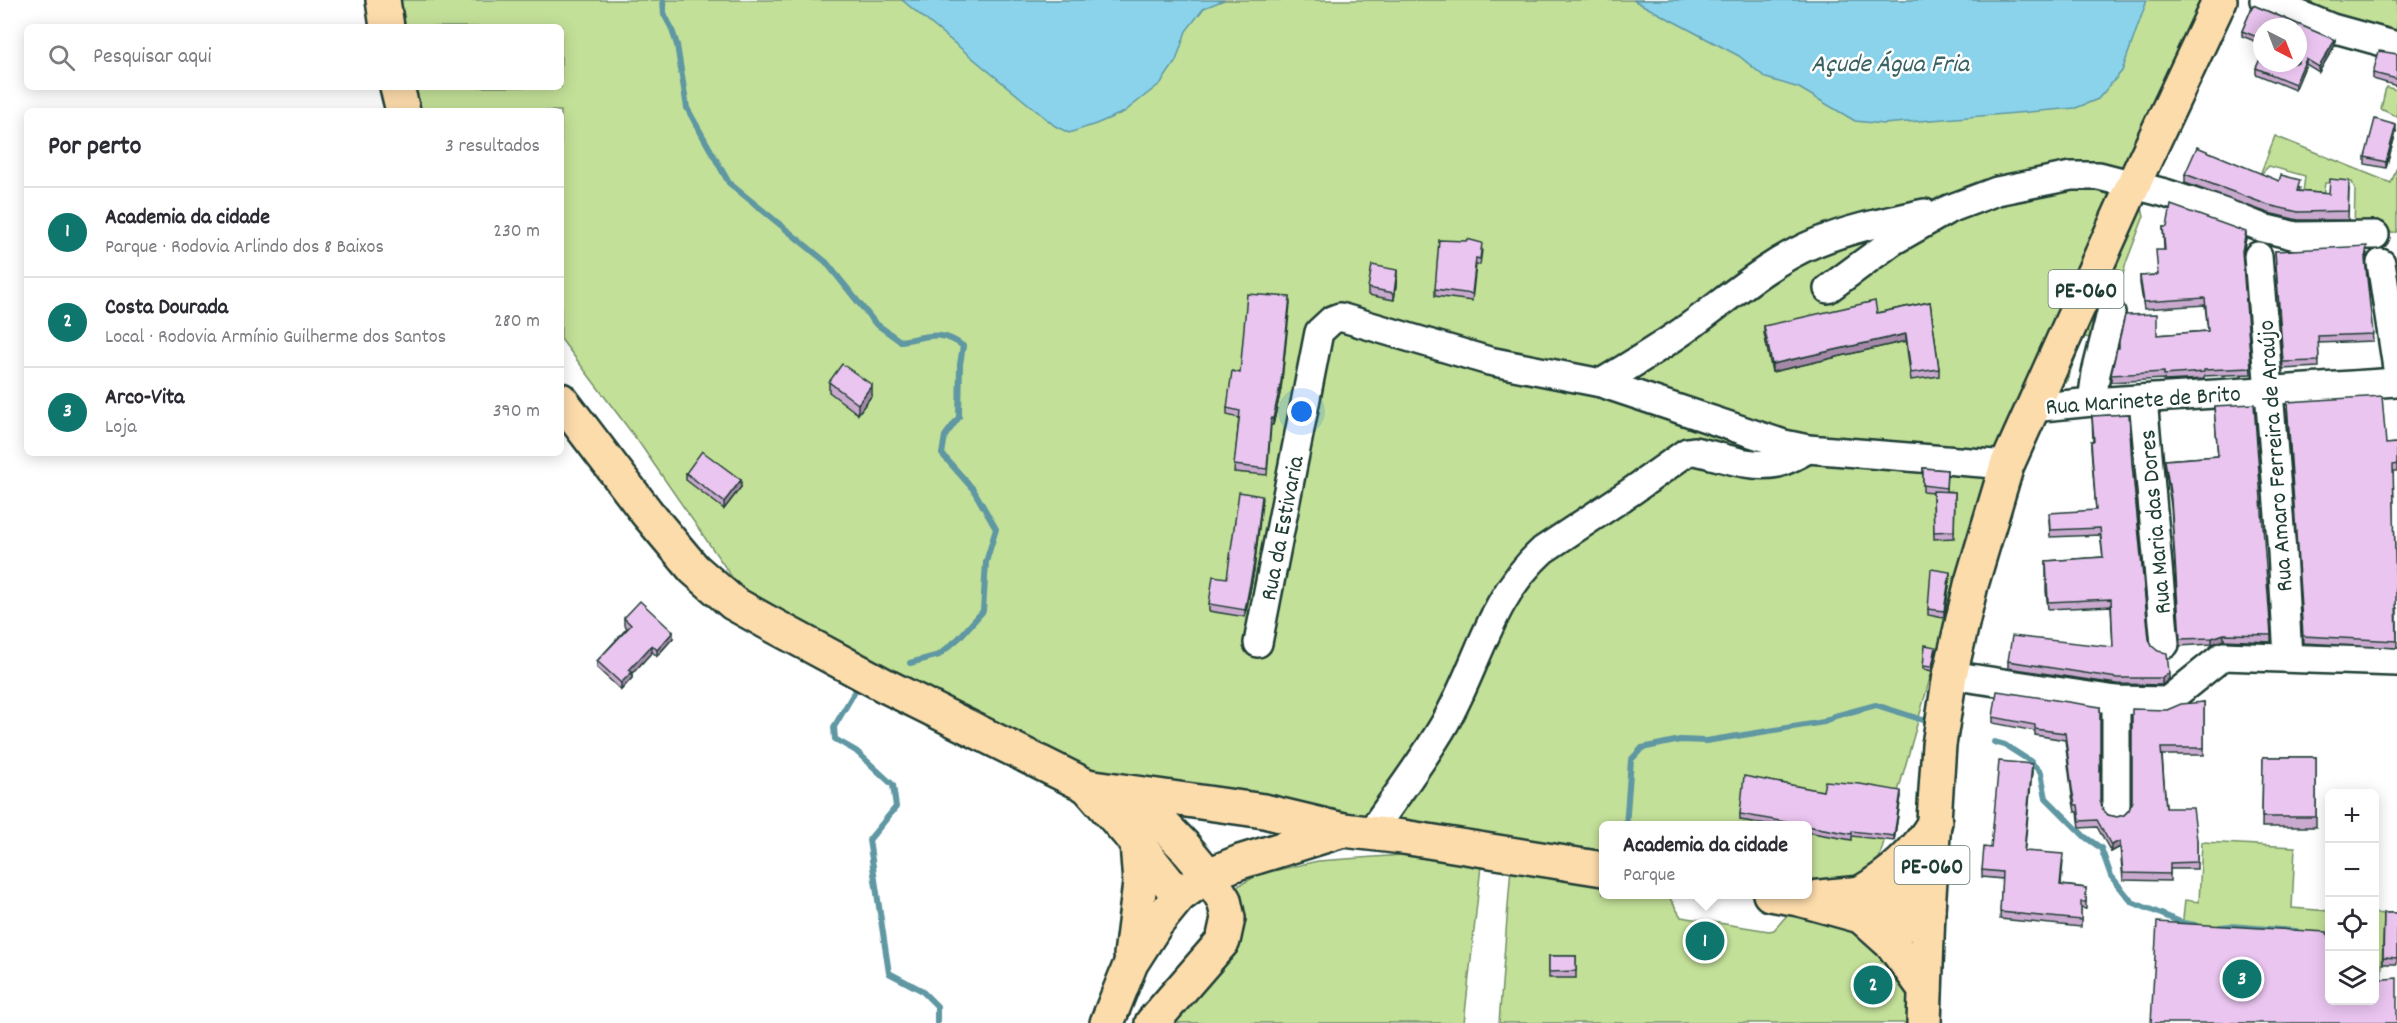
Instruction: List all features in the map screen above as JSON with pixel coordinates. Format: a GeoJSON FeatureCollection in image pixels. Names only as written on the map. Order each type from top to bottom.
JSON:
{"type":"FeatureCollection","features":[{"type":"Feature","properties":{"kind":"main road"},"geometry":{"type":"LineString","coordinates":[[383,0],[387,24]]}},
{"type":"Feature","properties":{"kind":"main road","name":"PE-060"},"geometry":{"type":"LineString","coordinates":[[1924,1023],[1928,910],[1936,820],[1939,745],[1950,675],[1971,585],[2007,465],[2133,185],[2220,0]]}},
{"type":"Feature","properties":{"kind":"main road"},"geometry":{"type":"LineString","coordinates":[[398,90],[402,108]]}},
{"type":"Feature","properties":{"kind":"main road"},"geometry":{"type":"LineString","coordinates":[[564,404],[647,513],[694,569],[741,608],[873,679],[1087,786],[1134,795],[1264,812],[1357,831],[1599,868]]}},
{"type":"Feature","properties":{"kind":"main road"},"geometry":{"type":"LineString","coordinates":[[1087,786],[1179,896]]}},
{"type":"Feature","properties":{"kind":"main road"},"geometry":{"type":"LineString","coordinates":[[1134,795],[1184,846],[1208,875],[1220,891],[1227,909],[1228,928],[1223,941],[1152,1023]]}},
{"type":"Feature","properties":{"kind":"main road"},"geometry":{"type":"LineString","coordinates":[[1861,906],[1876,884],[1908,859],[1918,848],[1936,820]]}},
{"type":"Feature","properties":{"kind":"main road"},"geometry":{"type":"LineString","coordinates":[[1107,1023],[1131,963],[1150,931],[1179,896],[1208,875],[1240,862],[1357,831]]}},
{"type":"Feature","properties":{"kind":"main road"},"geometry":{"type":"LineString","coordinates":[[1131,963],[1140,883],[1137,843]]}},
{"type":"Feature","properties":{"kind":"main road"},"geometry":{"type":"LineString","coordinates":[[1801,899],[1861,906],[1897,894],[1928,910]]}},
{"type":"Feature","properties":{"kind":"main road"},"geometry":{"type":"LineString","coordinates":[[1861,906],[1925,989]]}},
{"type":"Feature","properties":{"kind":"street"},"geometry":{"type":"LineString","coordinates":[[2264,0],[2332,28],[2397,46]]}},
{"type":"Feature","properties":{"kind":"street"},"geometry":{"type":"LineString","coordinates":[[1601,383],[1663,345],[1771,267],[1813,243],[1851,230],[1949,209],[1997,191],[2071,176],[2099,176],[2133,185],[2194,202],[2276,232],[2296,236],[2375,235]]}},
{"type":"Feature","properties":{"kind":"street"},"geometry":{"type":"LineString","coordinates":[[1828,289],[1893,241],[1949,209]]}},
{"type":"Feature","properties":{"kind":"street","name":"Rua Amaro Ferreira de Araújo"},"geometry":{"type":"LineString","coordinates":[[2258,256],[2270,390],[2288,657]]}},
{"type":"Feature","properties":{"kind":"street"},"geometry":{"type":"LineString","coordinates":[[2381,263],[2397,368]]}},
{"type":"Feature","properties":{"kind":"street"},"geometry":{"type":"LineString","coordinates":[[2092,402],[2096,373],[2111,313]]}},
{"type":"Feature","properties":{"kind":"street","name":"Rua da Estivaria"},"geometry":{"type":"LineString","coordinates":[[1258,643],[1319,332],[1332,320],[1340,317],[1489,361],[1601,383]]}},
{"type":"Feature","properties":{"kind":"street","name":"Rua Marinete de Brito"},"geometry":{"type":"LineString","coordinates":[[2032,408],[2397,382]]}},
{"type":"Feature","properties":{"kind":"street"},"geometry":{"type":"LineString","coordinates":[[1601,383],[1784,444],[1808,449],[2007,465]]}},
{"type":"Feature","properties":{"kind":"street","name":"Rua Maria das Dores"},"geometry":{"type":"LineString","coordinates":[[2143,399],[2165,644]]}},
{"type":"Feature","properties":{"kind":"street"},"geometry":{"type":"LineString","coordinates":[[1357,831],[1445,724],[1479,647],[1510,586],[1531,561],[1687,452],[1694,451],[1762,465],[1780,462],[1808,449]]}},
{"type":"Feature","properties":{"kind":"street"},"geometry":{"type":"LineString","coordinates":[[1950,675],[2116,700],[2167,701],[2223,656],[2397,662]]}},
{"type":"Feature","properties":{"kind":"street"},"geometry":{"type":"LineString","coordinates":[[2116,700],[2116,808]]}},
{"type":"Feature","properties":{"kind":"green space"},"geometry":{"type":"Polygon","coordinates":[[[400,0],[2202,0],[1947,618],[1872,884],[1812,878],[1812,821],[1599,821],[1599,858],[1071,766],[743,593],[638,441],[564,343],[564,108],[419,108],[413,90],[564,90],[564,24],[403,24],[400,0]]]}},
{"type":"Feature","properties":{"kind":"green space"},"geometry":{"type":"Polygon","coordinates":[[[2280,0],[2397,0],[2397,36],[2280,0]]]}},
{"type":"Feature","properties":{"kind":"green space"},"geometry":{"type":"Polygon","coordinates":[[[2386,87],[2397,90],[2397,117],[2381,109],[2386,87]]]}},
{"type":"Feature","properties":{"kind":"green space"},"geometry":{"type":"Polygon","coordinates":[[[2275,136],[2391,183],[2397,167],[2397,232],[2354,233],[2355,189],[2352,182],[2325,183],[2323,197],[2303,193],[2305,176],[2269,166],[2260,175],[2275,136]]]}},
{"type":"Feature","properties":{"kind":"green space"},"geometry":{"type":"Polygon","coordinates":[[[2141,203],[2144,216],[2126,263],[2119,290],[2093,338],[2083,337],[2066,383],[2060,381],[2141,203]]]}},
{"type":"Feature","properties":{"kind":"green space"},"geometry":{"type":"Polygon","coordinates":[[[2202,842],[2295,847],[2292,908],[2325,911],[2325,954],[2181,937],[2185,900],[2199,902],[2202,842]]]}},
{"type":"Feature","properties":{"kind":"green space"},"geometry":{"type":"Polygon","coordinates":[[[1402,855],[1481,866],[1464,1023],[1163,1023],[1241,915],[1236,887],[1260,874],[1318,861],[1402,855]]]}},
{"type":"Feature","properties":{"kind":"green space"},"geometry":{"type":"Polygon","coordinates":[[[1511,867],[1599,878],[1599,899],[1670,899],[1681,917],[1769,931],[1774,930],[1795,906],[1856,924],[1906,978],[1914,1023],[1499,1023],[1511,867]]]}},
{"type":"Feature","properties":{"kind":"green space"},"geometry":{"type":"Polygon","coordinates":[[[2379,914],[2384,914],[2381,992],[2379,992],[2379,914]]]}},
{"type":"Feature","properties":{"kind":"water"},"geometry":{"type":"Polygon","coordinates":[[[902,0],[1224,0],[1204,8],[1186,31],[1176,61],[1161,83],[1124,112],[1069,133],[1055,126],[902,0]]]}},
{"type":"Feature","properties":{"kind":"water","name":"Açude Água Fria"},"geometry":{"type":"Polygon","coordinates":[[[1633,0],[2147,0],[2122,71],[2098,99],[2076,108],[1883,124],[1855,121],[1799,88],[1766,78],[1739,56],[1633,0]]]}},
{"type":"Feature","properties":{"kind":"building"},"geometry":{"type":"Polygon","coordinates":[[[2253,5],[2283,18],[2253,18],[2253,35],[2242,31],[2253,5]]]}},
{"type":"Feature","properties":{"kind":"building"},"geometry":{"type":"Polygon","coordinates":[[[2307,28],[2335,40],[2319,67],[2307,60],[2307,28]]]}},
{"type":"Feature","properties":{"kind":"building"},"geometry":{"type":"Polygon","coordinates":[[[2379,51],[2397,54],[2397,79],[2373,73],[2379,51]]]}},
{"type":"Feature","properties":{"kind":"building"},"geometry":{"type":"Polygon","coordinates":[[[2266,72],[2300,72],[2295,84],[2266,72]]]}},
{"type":"Feature","properties":{"kind":"building"},"geometry":{"type":"Polygon","coordinates":[[[2375,119],[2396,125],[2386,162],[2365,157],[2375,119]]]}},
{"type":"Feature","properties":{"kind":"building"},"geometry":{"type":"Polygon","coordinates":[[[2197,147],[2279,181],[2281,175],[2300,180],[2297,191],[2329,194],[2330,179],[2349,181],[2348,211],[2298,212],[2268,205],[2185,174],[2197,147]]]}},
{"type":"Feature","properties":{"kind":"building"},"geometry":{"type":"Polygon","coordinates":[[[2171,205],[2246,232],[2242,251],[2251,368],[2164,375],[2164,372],[2111,375],[2125,315],[2157,314],[2157,335],[2208,331],[2205,298],[2144,302],[2140,276],[2158,275],[2156,250],[2165,250],[2163,227],[2167,227],[2171,205]]]}},
{"type":"Feature","properties":{"kind":"building"},"geometry":{"type":"Polygon","coordinates":[[[1467,239],[1482,243],[1480,259],[1476,258],[1472,294],[1435,289],[1439,240],[1466,241],[1467,239]]]}},
{"type":"Feature","properties":{"kind":"building"},"geometry":{"type":"Polygon","coordinates":[[[2367,246],[2365,259],[2373,334],[2318,336],[2319,361],[2283,362],[2275,251],[2367,246]]]}},
{"type":"Feature","properties":{"kind":"building"},"geometry":{"type":"Polygon","coordinates":[[[1372,265],[1397,270],[1394,293],[1368,288],[1372,265]]]}},
{"type":"Feature","properties":{"kind":"building"},"geometry":{"type":"Polygon","coordinates":[[[1247,294],[1290,297],[1281,382],[1273,419],[1271,418],[1267,469],[1234,465],[1240,411],[1227,408],[1232,371],[1240,373],[1247,294]]]}},
{"type":"Feature","properties":{"kind":"building"},"geometry":{"type":"Polygon","coordinates":[[[1875,301],[1877,313],[1930,302],[1939,369],[1911,373],[1906,334],[1772,364],[1764,326],[1875,301]]]}},
{"type":"Feature","properties":{"kind":"building"},"geometry":{"type":"Polygon","coordinates":[[[842,364],[872,385],[858,404],[829,382],[842,364]]]}},
{"type":"Feature","properties":{"kind":"building"},"geometry":{"type":"Polygon","coordinates":[[[2382,396],[2386,444],[2397,443],[2397,464],[2393,465],[2397,641],[2303,636],[2287,402],[2382,396]]]}},
{"type":"Feature","properties":{"kind":"building"},"geometry":{"type":"Polygon","coordinates":[[[2254,404],[2271,635],[2224,634],[2212,638],[2180,639],[2171,499],[2165,460],[2218,456],[2214,406],[2254,404]]]}},
{"type":"Feature","properties":{"kind":"building"},"geometry":{"type":"Polygon","coordinates":[[[2129,414],[2149,639],[2158,651],[2167,653],[2169,673],[2162,678],[2117,678],[2008,661],[2012,636],[2113,647],[2111,599],[2048,602],[2046,561],[2103,557],[2100,528],[2050,530],[2049,513],[2096,510],[2091,441],[2094,441],[2092,416],[2129,414]]]}},
{"type":"Feature","properties":{"kind":"building"},"geometry":{"type":"Polygon","coordinates":[[[702,451],[741,480],[724,502],[686,473],[702,451]]]}},
{"type":"Feature","properties":{"kind":"building"},"geometry":{"type":"Polygon","coordinates":[[[1923,468],[1947,470],[1946,488],[1923,485],[1923,468]]]}},
{"type":"Feature","properties":{"kind":"building"},"geometry":{"type":"Polygon","coordinates":[[[1933,491],[1955,492],[1954,531],[1934,532],[1933,491]]]}},
{"type":"Feature","properties":{"kind":"building"},"geometry":{"type":"Polygon","coordinates":[[[1239,492],[1262,496],[1254,563],[1245,610],[1209,604],[1213,576],[1227,578],[1239,492]]]}},
{"type":"Feature","properties":{"kind":"building"},"geometry":{"type":"Polygon","coordinates":[[[1931,569],[1950,572],[1944,611],[1928,609],[1931,569]]]}},
{"type":"Feature","properties":{"kind":"building"},"geometry":{"type":"Polygon","coordinates":[[[640,601],[673,632],[657,650],[652,645],[629,670],[632,672],[621,683],[597,661],[631,625],[624,618],[640,601]]]}},
{"type":"Feature","properties":{"kind":"building"},"geometry":{"type":"Polygon","coordinates":[[[1925,645],[1936,647],[1932,667],[1923,666],[1925,645]]]}},
{"type":"Feature","properties":{"kind":"building"},"geometry":{"type":"Polygon","coordinates":[[[1997,691],[2100,707],[2100,802],[2108,815],[2117,817],[2129,810],[2132,802],[2132,709],[2167,710],[2181,704],[2204,702],[2204,748],[2161,748],[2166,808],[2193,808],[2197,862],[2170,863],[2170,874],[2123,873],[2120,841],[2111,845],[2097,820],[2080,821],[2078,805],[2075,805],[2072,789],[2065,733],[2035,729],[2035,725],[1993,717],[1997,691]]]}},
{"type":"Feature","properties":{"kind":"building"},"geometry":{"type":"Polygon","coordinates":[[[2263,757],[2316,757],[2316,817],[2262,817],[2263,757]]]}},
{"type":"Feature","properties":{"kind":"building"},"geometry":{"type":"Polygon","coordinates":[[[1999,761],[2032,764],[2024,851],[2063,854],[2060,885],[2086,888],[2086,902],[2081,902],[2081,920],[2000,912],[2002,872],[1982,870],[1984,847],[1991,848],[1999,761]]]}},
{"type":"Feature","properties":{"kind":"building"},"geometry":{"type":"Polygon","coordinates":[[[1744,776],[1823,791],[1825,781],[1901,791],[1894,836],[1852,831],[1852,834],[1812,827],[1812,821],[1779,821],[1740,814],[1744,776]]]}},
{"type":"Feature","properties":{"kind":"building"},"geometry":{"type":"Polygon","coordinates":[[[2384,913],[2397,913],[2397,958],[2383,957],[2384,913]]]}},
{"type":"Feature","properties":{"kind":"building"},"geometry":{"type":"Polygon","coordinates":[[[2157,922],[2325,932],[2325,1005],[2379,1005],[2379,980],[2397,978],[2397,1023],[2151,1023],[2157,922]]]}},
{"type":"Feature","properties":{"kind":"building"},"geometry":{"type":"Polygon","coordinates":[[[1549,956],[1576,956],[1576,971],[1549,972],[1549,956]]]}},
{"type":"Feature","properties":{"kind":"waterway"},"geometry":{"type":"LineString","coordinates":[[663,0],[664,14],[677,45],[687,108],[729,183],[826,262],[875,323],[900,341],[940,336],[955,340],[963,346],[960,364],[959,417],[945,436],[942,454],[973,489],[996,529],[986,562],[983,611],[959,638],[939,655],[910,663]]}},
{"type":"Feature","properties":{"kind":"waterway"},"geometry":{"type":"LineString","coordinates":[[854,693],[834,727],[835,739],[856,751],[893,785],[896,807],[869,840],[889,973],[921,990],[937,1006],[937,1023]]}},
{"type":"Feature","properties":{"kind":"waterway"},"geometry":{"type":"LineString","coordinates":[[1626,821],[1631,760],[1642,748],[1680,740],[1706,741],[1824,722],[1835,716],[1876,705],[1923,720]]}},
{"type":"Feature","properties":{"kind":"waterway"},"geometry":{"type":"LineString","coordinates":[[1994,742],[2005,745],[2030,761],[2041,773],[2046,798],[2085,837],[2101,848],[2111,876],[2132,902],[2183,923],[2195,925]]}},
{"type":"Feature","properties":{"kind":"waterway"},"geometry":{"type":"LineString","coordinates":[[2220,927],[2296,931]]}},
{"type":"Feature","properties":{"kind":"place","name":"Academia da cidade"},"geometry":{"type":"Point","coordinates":[1705,941]}},
{"type":"Feature","properties":{"kind":"place","name":"Arco-Vita"},"geometry":{"type":"Point","coordinates":[2242,979]}},
{"type":"Feature","properties":{"kind":"place","name":"Costa Dourada"},"geometry":{"type":"Point","coordinates":[1873,985]}}]}
